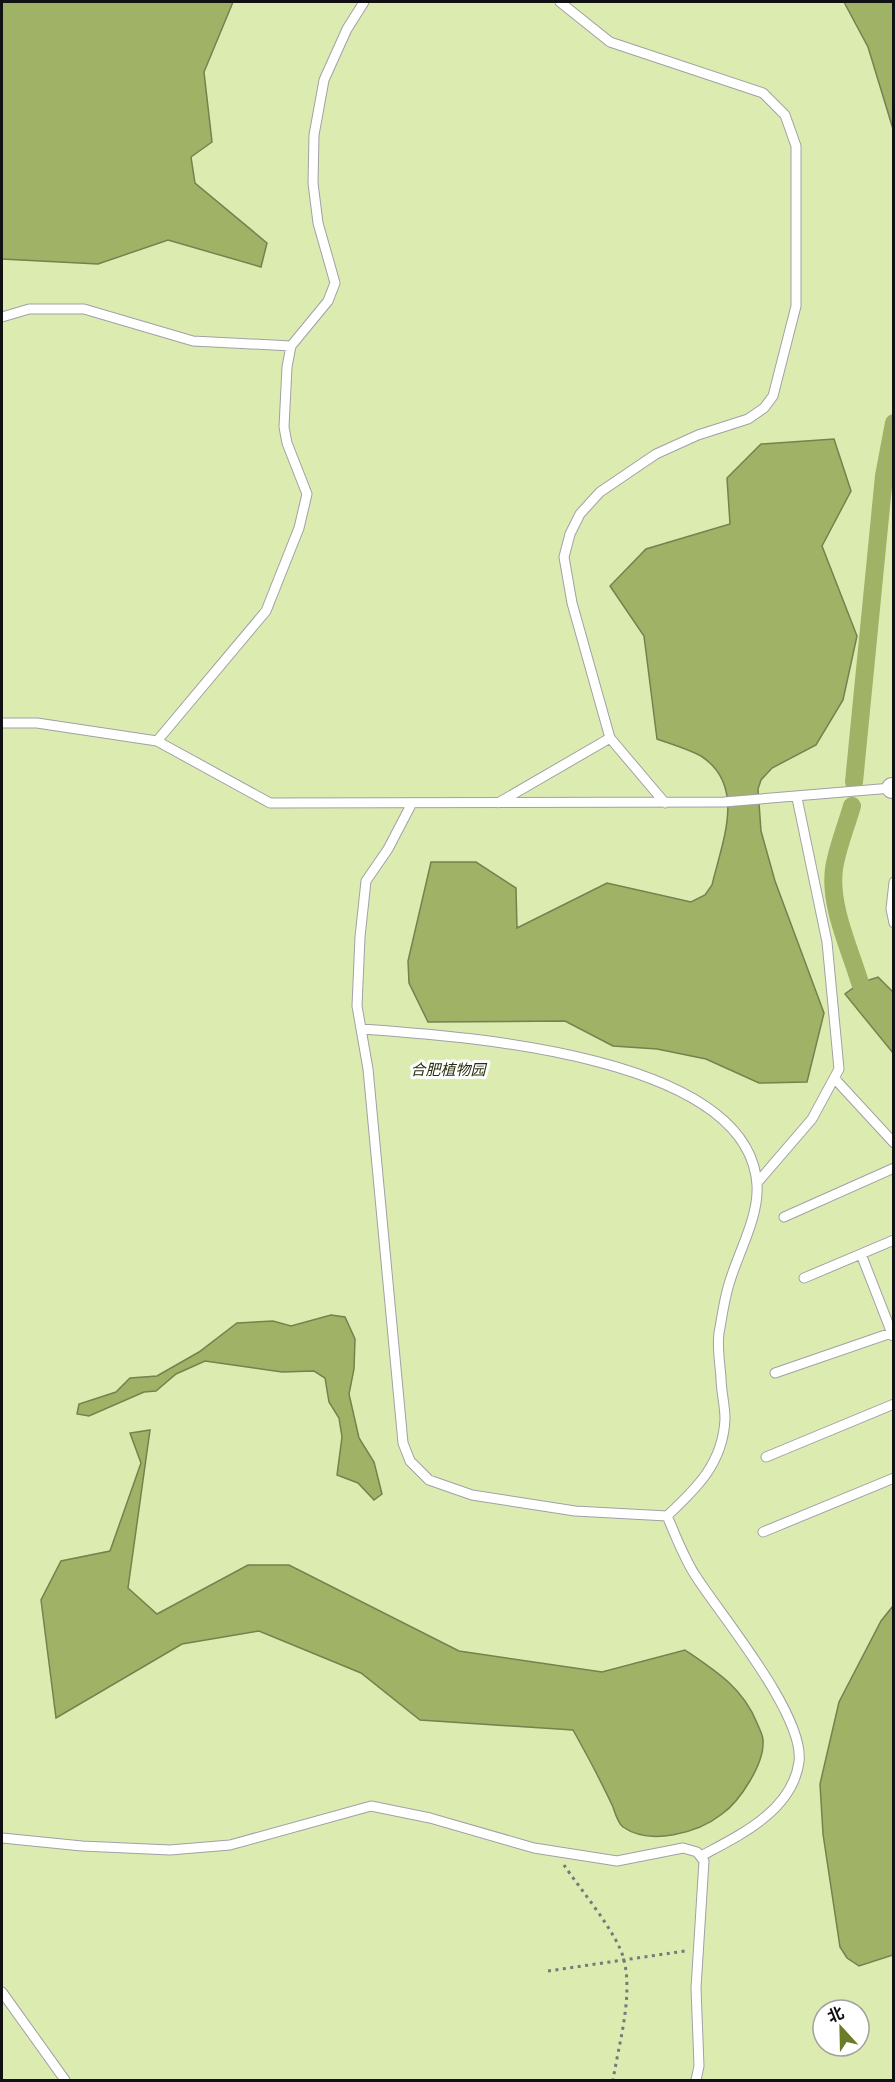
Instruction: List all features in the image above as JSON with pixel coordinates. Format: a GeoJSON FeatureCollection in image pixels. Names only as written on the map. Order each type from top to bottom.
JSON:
{"type":"FeatureCollection","features":[{"type":"Feature","properties":{"kind":"lane"},"geometry":{"type":"LineString","coordinates":[[157,741],[266,611],[299,528],[306,503],[306,485],[287,443],[284,427],[287,367],[291,346],[328,301],[334,290],[334,276],[318,223],[313,183],[314,135],[324,80],[347,29],[364,2]]}},
{"type":"Feature","properties":{"kind":"lane"},"geometry":{"type":"LineString","coordinates":[[560,2],[610,42],[763,93],[785,115],[796,146],[796,306],[773,396],[764,408],[748,419],[698,435],[656,454],[600,492],[580,514],[570,534],[564,557],[572,603],[610,738],[665,803]]}},
{"type":"Feature","properties":{"kind":"lane"},"geometry":{"type":"LineString","coordinates":[[2,317],[29,309],[84,309],[193,341],[291,346]]}},
{"type":"Feature","properties":{"kind":"lane"},"geometry":{"type":"LineString","coordinates":[[2,723],[37,723],[157,741],[270,804],[765,801],[893,788]]}},
{"type":"Feature","properties":{"kind":"lane"},"geometry":{"type":"LineString","coordinates":[[498,804],[610,738]]}},
{"type":"Feature","properties":{"kind":"lane"},"geometry":{"type":"LineString","coordinates":[[757,1183],[812,1119],[835,1079],[840,1059],[827,942],[797,798]]}},
{"type":"Feature","properties":{"kind":"lane"},"geometry":{"type":"LineString","coordinates":[[362,1029],[437,1034],[516,1045],[640,1073],[682,1090],[716,1115],[738,1136],[754,1164],[757,1202],[728,1286],[718,1338],[725,1416],[719,1451],[700,1486],[667,1516],[575,1511],[472,1495],[429,1480],[410,1461],[403,1443],[368,1069],[357,1006],[360,937],[366,881],[388,849],[412,803]]}},
{"type":"Feature","properties":{"kind":"lane"},"geometry":{"type":"LineString","coordinates":[[894,882],[891,909],[894,923]]}},
{"type":"Feature","properties":{"kind":"lane"},"geometry":{"type":"LineString","coordinates":[[835,1079],[894,1143]]}},
{"type":"Feature","properties":{"kind":"lane"},"geometry":{"type":"LineString","coordinates":[[784,1217],[894,1168]]}},
{"type":"Feature","properties":{"kind":"lane"},"geometry":{"type":"LineString","coordinates":[[804,1278],[894,1240]]}},
{"type":"Feature","properties":{"kind":"lane"},"geometry":{"type":"LineString","coordinates":[[776,1373],[893,1334],[861,1254]]}},
{"type":"Feature","properties":{"kind":"lane"},"geometry":{"type":"LineString","coordinates":[[766,1457],[894,1404]]}},
{"type":"Feature","properties":{"kind":"lane"},"geometry":{"type":"LineString","coordinates":[[763,1532],[894,1478]]}},
{"type":"Feature","properties":{"kind":"lane"},"geometry":{"type":"LineString","coordinates":[[667,1516],[695,1575],[787,1711],[799,1753],[791,1785],[777,1806],[748,1831],[701,1856]]}},
{"type":"Feature","properties":{"kind":"lane"},"geometry":{"type":"LineString","coordinates":[[2,1838],[82,1846],[170,1851],[230,1845],[370,1806],[430,1818],[534,1848],[617,1861],[683,1848],[697,1852],[704,1861],[696,1988],[699,2066],[696,2080]]}},
{"type":"Feature","properties":{"kind":"lane"},"geometry":{"type":"LineString","coordinates":[[2,1992],[65,2080]]}},
{"type":"Feature","properties":{"kind":"path"},"geometry":{"type":"LineString","coordinates":[[555,1852],[618,1944],[624,1960],[626,1991],[613,2080]]}},
{"type":"Feature","properties":{"kind":"path"},"geometry":{"type":"LineString","coordinates":[[548,1971],[698,1949]]}},
{"type":"Feature","properties":{"kind":"green space","name":"合肥植物园"},"geometry":{"type":"Polygon","coordinates":[[[2,2],[893,2],[893,2080],[2,2080],[2,2]]]}},
{"type":"Feature","properties":{"kind":"shaded area"},"geometry":{"type":"Polygon","coordinates":[[[2,2],[233,2],[204,72],[212,142],[191,157],[195,183],[267,243],[261,267],[168,240],[98,264],[2,259],[2,2]]]}},
{"type":"Feature","properties":{"kind":"shaded area"},"geometry":{"type":"Polygon","coordinates":[[[844,2],[893,2],[893,129],[868,47],[844,2]]]}},
{"type":"Feature","properties":{"kind":"shaded area"},"geometry":{"type":"Polygon","coordinates":[[[834,439],[851,491],[822,546],[857,636],[843,700],[816,745],[772,768],[761,780],[758,789],[761,831],[775,881],[824,1013],[807,1082],[759,1083],[706,1059],[657,1049],[613,1046],[565,1021],[428,1022],[409,983],[408,961],[431,862],[476,862],[516,888],[517,928],[607,883],[691,902],[705,895],[712,885],[728,816],[724,783],[715,768],[701,756],[657,739],[644,636],[610,586],[646,549],[730,524],[727,478],[761,444],[834,439]]]}},
{"type":"Feature","properties":{"kind":"shaded area"},"geometry":{"type":"Polygon","coordinates":[[[878,977],[893,992],[893,1053],[845,994],[860,983],[878,977]]]}},
{"type":"Feature","properties":{"kind":"shaded area"},"geometry":{"type":"Polygon","coordinates":[[[331,1315],[345,1317],[355,1339],[354,1369],[349,1394],[359,1438],[374,1462],[382,1494],[374,1500],[358,1483],[337,1475],[342,1437],[339,1418],[329,1402],[325,1378],[314,1371],[282,1372],[205,1361],[176,1374],[156,1391],[144,1392],[89,1416],[77,1414],[79,1404],[116,1392],[130,1378],[157,1376],[199,1352],[237,1323],[273,1321],[291,1326],[331,1315]]]}},
{"type":"Feature","properties":{"kind":"shaded area"},"geometry":{"type":"Polygon","coordinates":[[[150,1430],[128,1588],[157,1614],[248,1565],[289,1565],[459,1651],[602,1672],[685,1650],[727,1681],[751,1711],[761,1732],[763,1749],[750,1781],[729,1808],[700,1827],[674,1835],[646,1836],[634,1833],[623,1827],[617,1818],[573,1730],[420,1720],[361,1673],[259,1631],[182,1644],[56,1718],[41,1600],[61,1561],[110,1551],[141,1463],[130,1433],[150,1430]]]}},
{"type":"Feature","properties":{"kind":"shaded area"},"geometry":{"type":"Polygon","coordinates":[[[893,1606],[893,1955],[859,1966],[847,1958],[840,1947],[823,1834],[820,1784],[839,1702],[881,1621],[893,1606]]]}},
{"type":"Feature","properties":{"kind":"waterway"},"geometry":{"type":"LineString","coordinates":[[854,782],[884,476],[894,423]]}},
{"type":"Feature","properties":{"kind":"waterway"},"geometry":{"type":"LineString","coordinates":[[852,806],[837,853],[833,883],[841,927],[860,983]]}}]}
